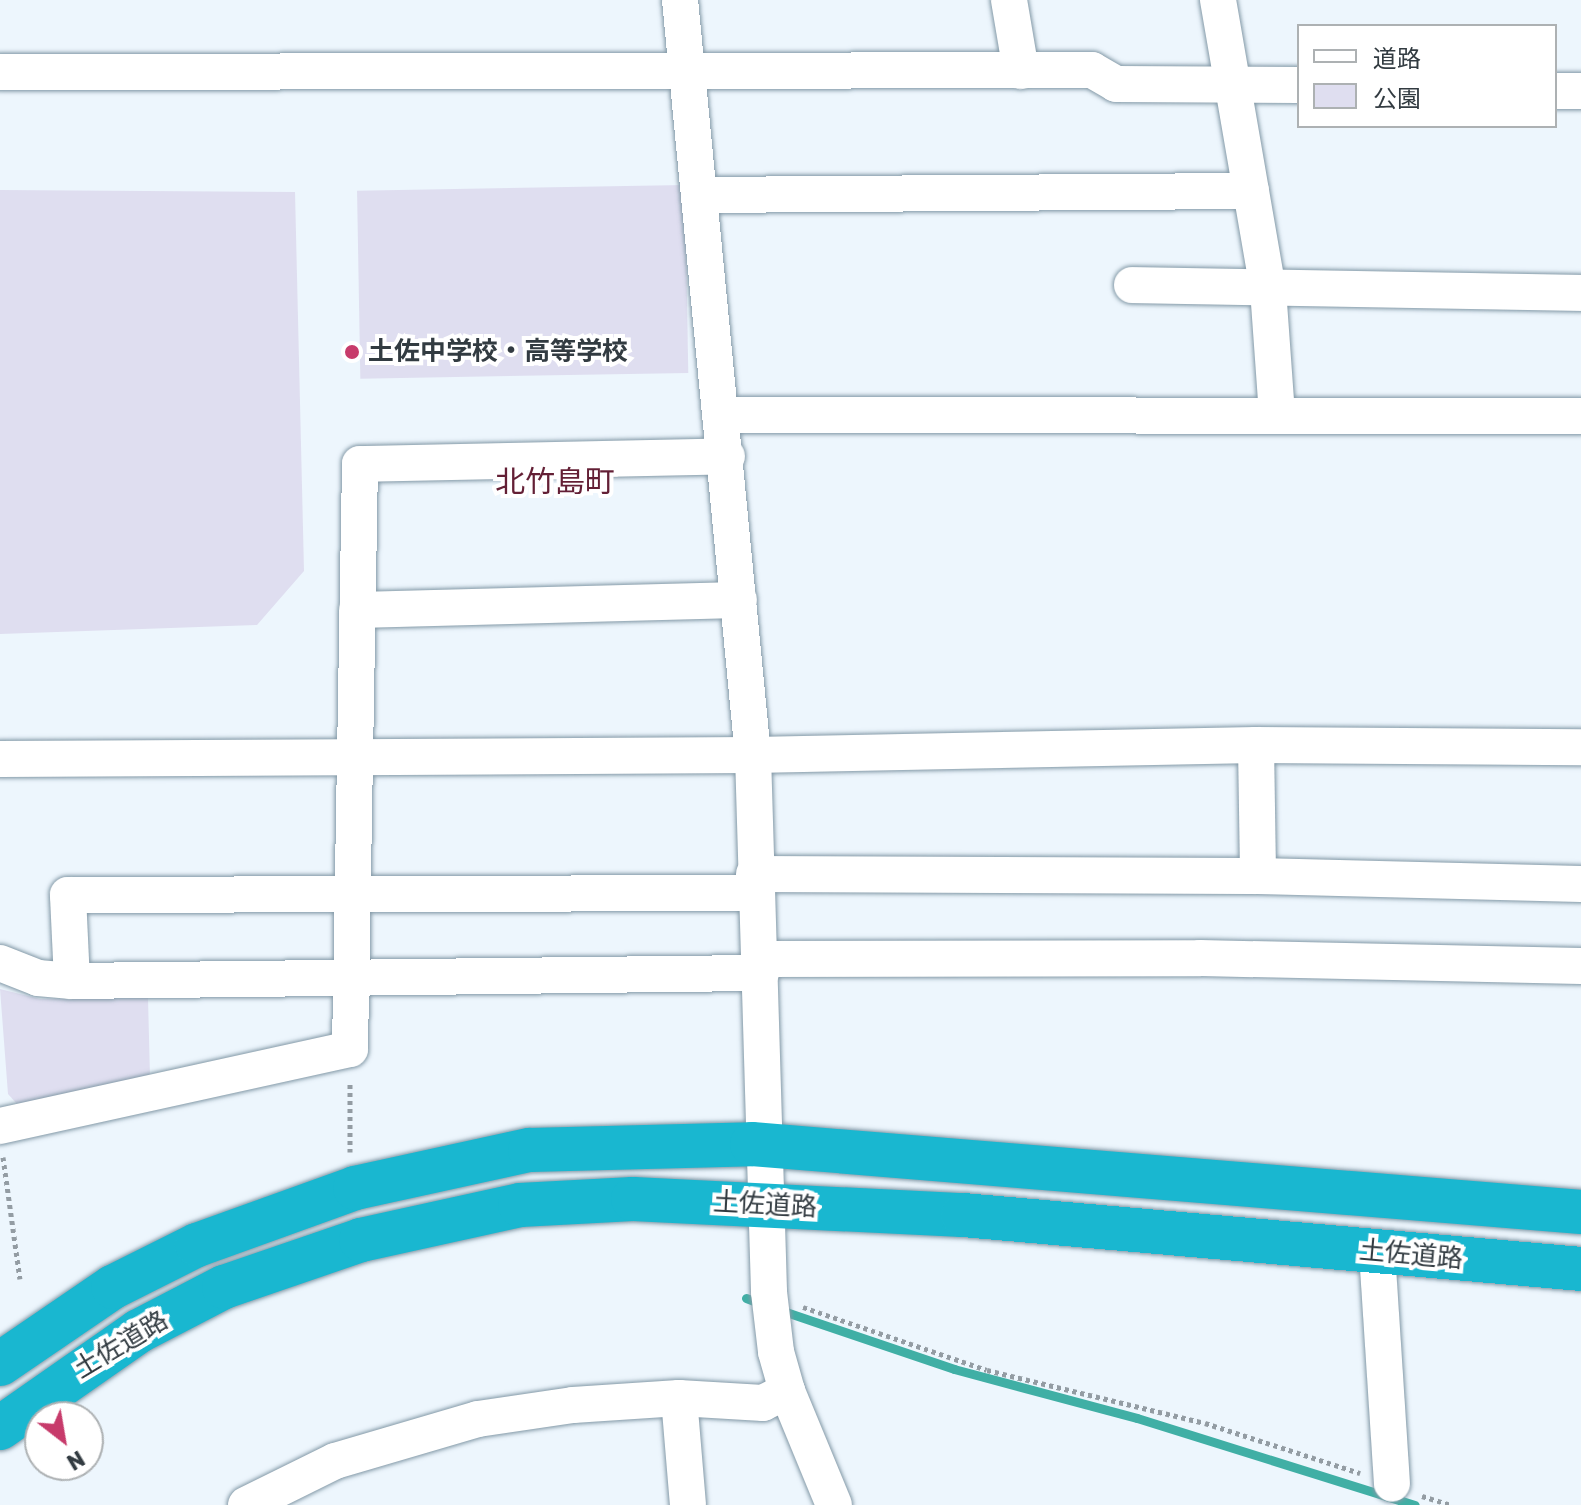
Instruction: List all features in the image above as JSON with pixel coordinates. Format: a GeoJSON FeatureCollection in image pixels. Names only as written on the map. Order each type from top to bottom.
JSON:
{"type":"FeatureCollection","features":[{"type":"Feature","properties":{"kind":"highway","name":"土佐道路"},"geometry":{"type":"LineString","coordinates":[[0,1364],[141,1273],[197,1245],[355,1188],[530,1150],[766,1145],[1581,1212]]}},
{"type":"Feature","properties":{"kind":"highway","name":"土佐道路"},"geometry":{"type":"LineString","coordinates":[[0,1428],[139,1331],[224,1287],[361,1240],[520,1205],[633,1199],[963,1215],[1581,1269]]}},
{"type":"Feature","properties":{"kind":"street"},"geometry":{"type":"LineString","coordinates":[[680,0],[720,415],[727,456],[753,755],[769,1292],[776,1352],[787,1391],[834,1505]]}},
{"type":"Feature","properties":{"kind":"street"},"geometry":{"type":"LineString","coordinates":[[1009,0],[1021,71]]}},
{"type":"Feature","properties":{"kind":"street"},"geometry":{"type":"LineString","coordinates":[[1218,0],[1268,289],[1277,416]]}},
{"type":"Feature","properties":{"kind":"street"},"geometry":{"type":"LineString","coordinates":[[0,72],[1092,70],[1116,84],[1297,85]]}},
{"type":"Feature","properties":{"kind":"street"},"geometry":{"type":"LineString","coordinates":[[1557,91],[1581,91]]}},
{"type":"Feature","properties":{"kind":"street"},"geometry":{"type":"LineString","coordinates":[[699,195],[1251,191]]}},
{"type":"Feature","properties":{"kind":"street"},"geometry":{"type":"LineString","coordinates":[[1132,285],[1581,293]]}},
{"type":"Feature","properties":{"kind":"street"},"geometry":{"type":"LineString","coordinates":[[720,415],[1581,416]]}},
{"type":"Feature","properties":{"kind":"street"},"geometry":{"type":"LineString","coordinates":[[1,1136],[350,1049],[360,464],[727,456]]}},
{"type":"Feature","properties":{"kind":"street"},"geometry":{"type":"LineString","coordinates":[[357,610],[739,600]]}},
{"type":"Feature","properties":{"kind":"street"},"geometry":{"type":"LineString","coordinates":[[1256,745],[1258,876]]}},
{"type":"Feature","properties":{"kind":"street"},"geometry":{"type":"LineString","coordinates":[[0,759],[753,755],[1256,745],[1581,747]]}},
{"type":"Feature","properties":{"kind":"street"},"geometry":{"type":"LineString","coordinates":[[72,981],[68,895],[351,896],[755,884],[1258,876],[1581,884]]}},
{"type":"Feature","properties":{"kind":"street"},"geometry":{"type":"LineString","coordinates":[[0,963],[38,978],[72,981],[1200,958],[1581,966]]}},
{"type":"Feature","properties":{"kind":"street"},"geometry":{"type":"LineString","coordinates":[[1377,1252],[1392,1484]]}},
{"type":"Feature","properties":{"kind":"street"},"geometry":{"type":"LineString","coordinates":[[246,1505],[335,1461],[408,1436],[573,1405],[679,1398],[763,1403],[787,1391]]}},
{"type":"Feature","properties":{"kind":"street"},"geometry":{"type":"LineString","coordinates":[[679,1398],[688,1505]]}},
{"type":"Feature","properties":{"kind":"path"},"geometry":{"type":"LineString","coordinates":[[350,1049],[350,1157]]}},
{"type":"Feature","properties":{"kind":"path"},"geometry":{"type":"LineString","coordinates":[[1,1136],[20,1279]]}},
{"type":"Feature","properties":{"kind":"path"},"geometry":{"type":"LineString","coordinates":[[769,1292],[987,1370],[1205,1423],[1451,1505]]}},
{"type":"Feature","properties":{"kind":"green space"},"geometry":{"type":"Polygon","coordinates":[[[685,185],[688,373],[360,379],[357,191],[685,185]]]}},
{"type":"Feature","properties":{"kind":"green space"},"geometry":{"type":"Polygon","coordinates":[[[0,190],[295,192],[304,571],[257,625],[0,634],[0,190]]]}},
{"type":"Feature","properties":{"kind":"green space"},"geometry":{"type":"Polygon","coordinates":[[[0,989],[40,999],[148,998],[150,1077],[17,1104],[8,1094],[0,989]]]}},
{"type":"Feature","properties":{"kind":"waterway"},"geometry":{"type":"LineString","coordinates":[[746,1298],[762,1304]]}},
{"type":"Feature","properties":{"kind":"waterway"},"geometry":{"type":"LineString","coordinates":[[780,1310],[954,1369],[1137,1418],[1415,1505]]}},
{"type":"Feature","properties":{"kind":"place","name":"土佐中学校・高等学校"},"geometry":{"type":"Point","coordinates":[352,352]}},
{"type":"Feature","properties":{"kind":"district","name":"北竹島町"},"geometry":{"type":"Point","coordinates":[555,482]}}]}
